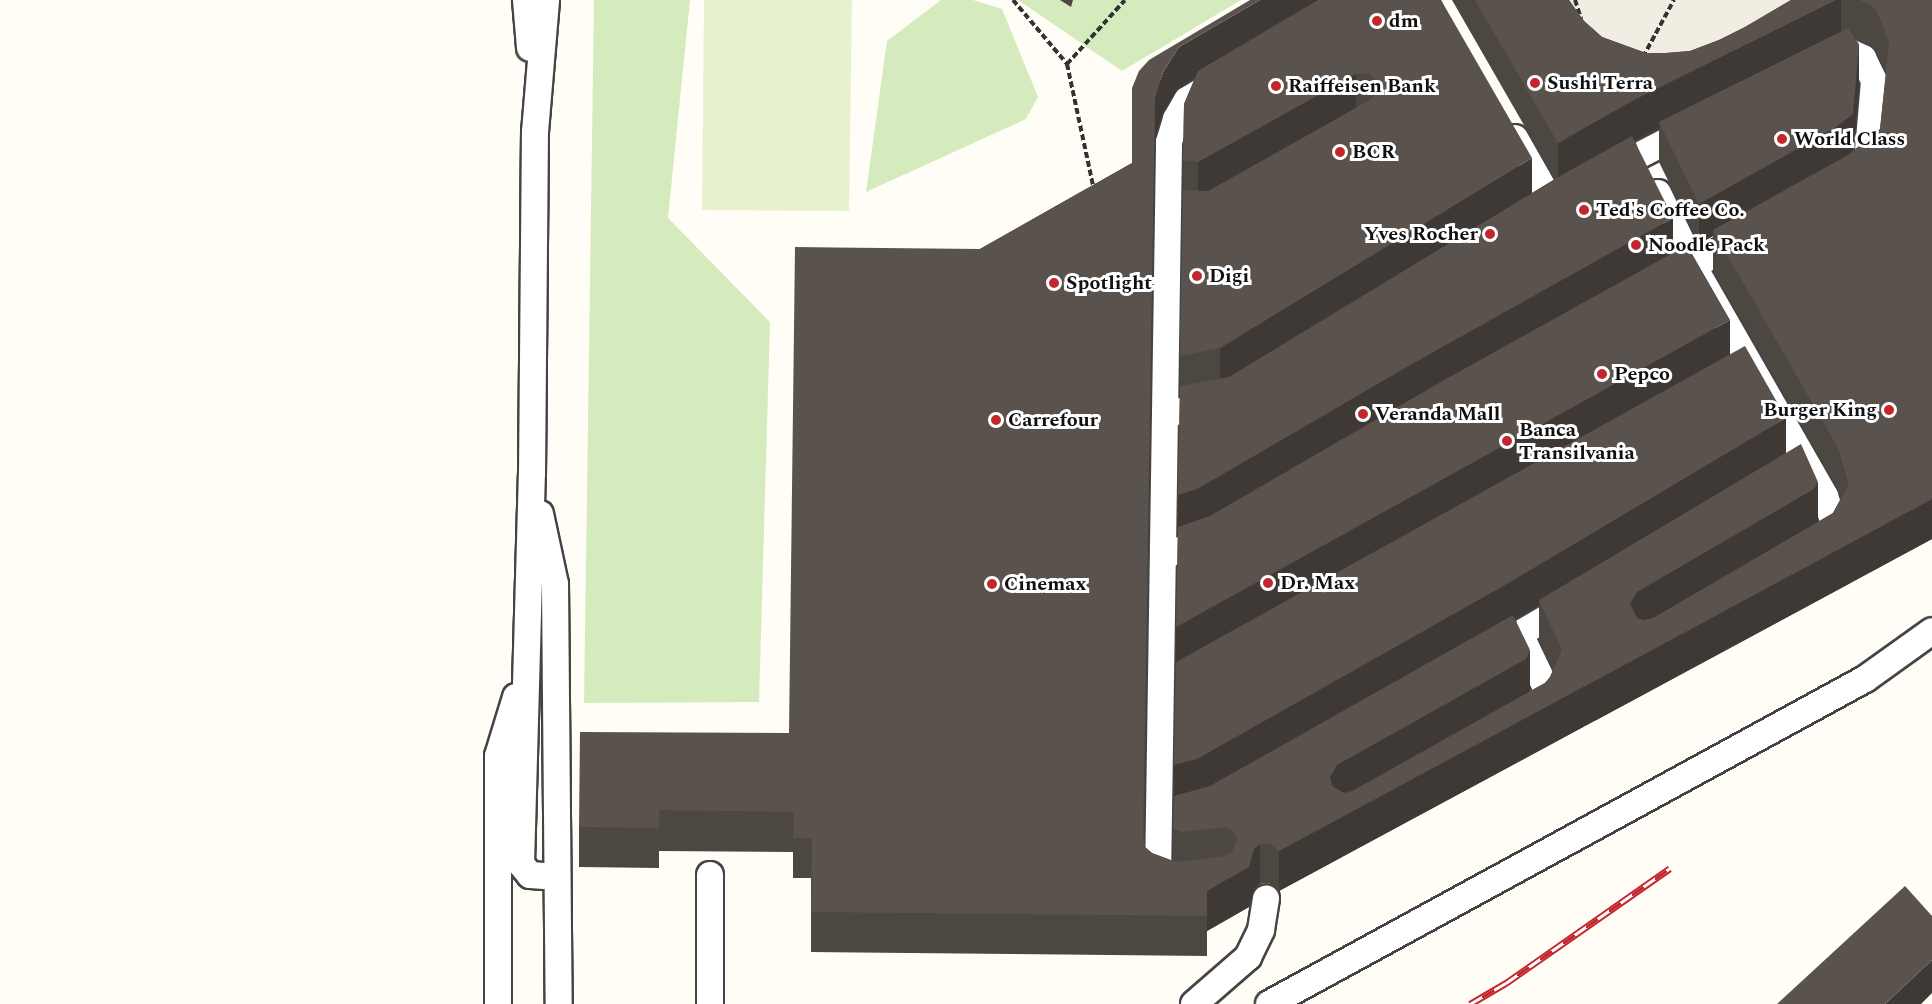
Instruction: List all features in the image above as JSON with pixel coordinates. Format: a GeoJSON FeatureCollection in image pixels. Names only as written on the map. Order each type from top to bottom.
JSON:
{"type":"FeatureCollection","features":[{"type":"Feature","properties":{"kind":"lane"},"geometry":{"type":"LineString","coordinates":[[526,0],[536,132]]}},
{"type":"Feature","properties":{"kind":"lane"},"geometry":{"type":"LineString","coordinates":[[544,876],[530,874],[521,864],[532,474],[536,132],[546,0]]}},
{"type":"Feature","properties":{"kind":"lane"},"geometry":{"type":"LineString","coordinates":[[1806,71],[1848,51],[1863,58],[1874,81],[1867,162],[1841,182]]}},
{"type":"Feature","properties":{"kind":"lane"},"geometry":{"type":"LineString","coordinates":[[1191,886],[1181,888],[1158,879],[1170,822],[1171,688],[1163,556],[1165,414],[1179,215],[1169,141],[1176,119],[1187,100],[1236,71]]}},
{"type":"Feature","properties":{"kind":"lane"},"geometry":{"type":"LineString","coordinates":[[1505,122],[1561,198],[1712,118]]}},
{"type":"Feature","properties":{"kind":"lane"},"geometry":{"type":"LineString","coordinates":[[1639,155],[1694,267],[1740,372],[1796,470],[1825,496],[1834,523],[1825,540],[1805,552]]}},
{"type":"Feature","properties":{"kind":"lane"},"geometry":{"type":"LineString","coordinates":[[1652,290],[1762,227]]}},
{"type":"Feature","properties":{"kind":"lane"},"geometry":{"type":"LineString","coordinates":[[1165,414],[1226,402],[1236,396]]}},
{"type":"Feature","properties":{"kind":"lane"},"geometry":{"type":"LineString","coordinates":[[532,474],[555,584],[559,1004]]}},
{"type":"Feature","properties":{"kind":"lane"},"geometry":{"type":"LineString","coordinates":[[1163,556],[1205,542],[1236,524]]}},
{"type":"Feature","properties":{"kind":"lane"},"geometry":{"type":"LineString","coordinates":[[1469,663],[1592,591]]}},
{"type":"Feature","properties":{"kind":"lane"},"geometry":{"type":"LineString","coordinates":[[1269,1004],[1865,679],[1932,631]]}},
{"type":"Feature","properties":{"kind":"lane"},"geometry":{"type":"LineString","coordinates":[[1517,721],[1537,710],[1547,690],[1520,634]]}},
{"type":"Feature","properties":{"kind":"lane"},"geometry":{"type":"LineString","coordinates":[[498,1004],[498,756],[525,665]]}},
{"type":"Feature","properties":{"kind":"lane"},"geometry":{"type":"LineString","coordinates":[[710,875],[710,1004]]}},
{"type":"Feature","properties":{"kind":"lane"},"geometry":{"type":"LineString","coordinates":[[1194,1004],[1248,957],[1261,930],[1266,898]]}},
{"type":"Feature","properties":{"kind":"path"},"geometry":{"type":"LineString","coordinates":[[1013,0],[1067,64],[1096,198]]}},
{"type":"Feature","properties":{"kind":"path"},"geometry":{"type":"LineString","coordinates":[[1067,64],[1125,0]]}},
{"type":"Feature","properties":{"kind":"path"},"geometry":{"type":"LineString","coordinates":[[1575,0],[1584,28]]}},
{"type":"Feature","properties":{"kind":"path"},"geometry":{"type":"LineString","coordinates":[[1640,63],[1674,0]]}},
{"type":"Feature","properties":{"kind":"green space"},"geometry":{"type":"Polygon","coordinates":[[[594,0],[690,0],[668,218],[770,322],[759,702],[584,703],[594,0]]]}},
{"type":"Feature","properties":{"kind":"green space"},"geometry":{"type":"Polygon","coordinates":[[[704,0],[852,0],[849,211],[702,210],[704,0]]]}},
{"type":"Feature","properties":{"kind":"green space"},"geometry":{"type":"Polygon","coordinates":[[[941,0],[973,0],[1002,9],[1038,97],[1026,119],[866,192],[887,41],[941,0]]]}},
{"type":"Feature","properties":{"kind":"green space"},"geometry":{"type":"Polygon","coordinates":[[[1018,0],[1241,0],[1122,71],[1018,0]]]}},
{"type":"Feature","properties":{"kind":"shaded area"},"geometry":{"type":"Polygon","coordinates":[[[1552,0],[1860,0],[1666,93],[1552,0]]]}},
{"type":"Feature","properties":{"kind":"building"},"geometry":{"type":"Polygon","coordinates":[[[1250,0],[1260,0],[1179,47],[1163,72],[1155,98],[1143,839],[1145,847],[1152,853],[1176,862],[1225,856],[1232,852],[1237,839],[1234,832],[1227,827],[1183,832],[1173,829],[1174,796],[1210,786],[1513,615],[1530,650],[1526,659],[1337,765],[1330,777],[1332,786],[1344,793],[1352,791],[1545,683],[1562,650],[1539,600],[1801,444],[1818,482],[1814,489],[1637,592],[1630,604],[1637,618],[1644,620],[1653,618],[1833,513],[1849,485],[1838,448],[1713,230],[1848,155],[1880,129],[1889,42],[1877,11],[1860,0],[1932,0],[1932,499],[1279,851],[1269,843],[1260,844],[1254,849],[1249,867],[1207,891],[1207,916],[811,912],[812,838],[793,838],[794,812],[659,810],[659,828],[579,827],[580,732],[789,733],[795,247],[980,249],[1132,163],[1132,88],[1139,71],[1149,60],[1250,0]]]}},
{"type":"Feature","properties":{"kind":"building"},"geometry":{"type":"Polygon","coordinates":[[[1318,0],[1441,0],[1532,158],[1220,348],[1180,356],[1183,190],[1208,191],[1370,100],[1376,94],[1376,80],[1370,74],[1356,74],[1198,162],[1183,160],[1184,104],[1198,71],[1318,0]]]}},
{"type":"Feature","properties":{"kind":"building"},"geometry":{"type":"Polygon","coordinates":[[[1475,0],[1569,0],[1584,21],[1602,37],[1646,53],[1666,53],[1690,51],[1719,40],[1791,0],[1836,0],[1632,101],[1558,143],[1475,0]]]}},
{"type":"Feature","properties":{"kind":"building"},"geometry":{"type":"Polygon","coordinates":[[[1848,28],[1859,44],[1853,114],[1833,129],[1699,204],[1659,122],[1848,28]]]}},
{"type":"Feature","properties":{"kind":"building"},"geometry":{"type":"Polygon","coordinates":[[[1632,136],[1673,218],[1424,357],[1199,488],[1178,495],[1180,386],[1229,377],[1560,176],[1632,136]]]}},
{"type":"Feature","properties":{"kind":"building"},"geometry":{"type":"Polygon","coordinates":[[[1687,245],[1730,320],[1176,627],[1178,527],[1210,516],[1439,383],[1687,245]]]}},
{"type":"Feature","properties":{"kind":"building"},"geometry":{"type":"Polygon","coordinates":[[[1745,346],[1786,418],[1512,581],[1197,759],[1174,765],[1176,662],[1745,346]]]}},
{"type":"Feature","properties":{"kind":"building"},"geometry":{"type":"Polygon","coordinates":[[[1905,886],[1932,916],[1932,960],[1885,1004],[1777,1004],[1905,886]]]}},
{"type":"Feature","properties":{"kind":"railway"},"geometry":{"type":"LineString","coordinates":[[1470,1004],[1506,983],[1670,868]]}},
{"type":"Feature","properties":{"kind":"place","name":"dm"},"geometry":{"type":"Point","coordinates":[1377,21]}},
{"type":"Feature","properties":{"kind":"place","name":"Sushi Terra"},"geometry":{"type":"Point","coordinates":[1535,83]}},
{"type":"Feature","properties":{"kind":"place","name":"Raiffeisen Bank"},"geometry":{"type":"Point","coordinates":[1276,86]}},
{"type":"Feature","properties":{"kind":"place","name":"World Class"},"geometry":{"type":"Point","coordinates":[1782,139]}},
{"type":"Feature","properties":{"kind":"place","name":"BCR"},"geometry":{"type":"Point","coordinates":[1340,152]}},
{"type":"Feature","properties":{"kind":"place","name":"Ted's Coffee Co."},"geometry":{"type":"Point","coordinates":[1584,210]}},
{"type":"Feature","properties":{"kind":"place","name":"Yves Rocher"},"geometry":{"type":"Point","coordinates":[1490,234]}},
{"type":"Feature","properties":{"kind":"place","name":"Noodle Pack"},"geometry":{"type":"Point","coordinates":[1636,245]}},
{"type":"Feature","properties":{"kind":"place","name":"Digi"},"geometry":{"type":"Point","coordinates":[1197,276]}},
{"type":"Feature","properties":{"kind":"place","name":"Spotlight"},"geometry":{"type":"Point","coordinates":[1054,283]}},
{"type":"Feature","properties":{"kind":"place","name":"Pepco"},"geometry":{"type":"Point","coordinates":[1602,374]}},
{"type":"Feature","properties":{"kind":"place","name":"Burger King"},"geometry":{"type":"Point","coordinates":[1889,410]}},
{"type":"Feature","properties":{"kind":"place","name":"Veranda Mall"},"geometry":{"type":"Point","coordinates":[1363,414]}},
{"type":"Feature","properties":{"kind":"place","name":"Carrefour"},"geometry":{"type":"Point","coordinates":[996,420]}},
{"type":"Feature","properties":{"kind":"place","name":"Banca Transilvania"},"geometry":{"type":"Point","coordinates":[1507,441]}},
{"type":"Feature","properties":{"kind":"place","name":"Dr. Max"},"geometry":{"type":"Point","coordinates":[1268,583]}},
{"type":"Feature","properties":{"kind":"place","name":"Cinemax"},"geometry":{"type":"Point","coordinates":[992,584]}}]}
